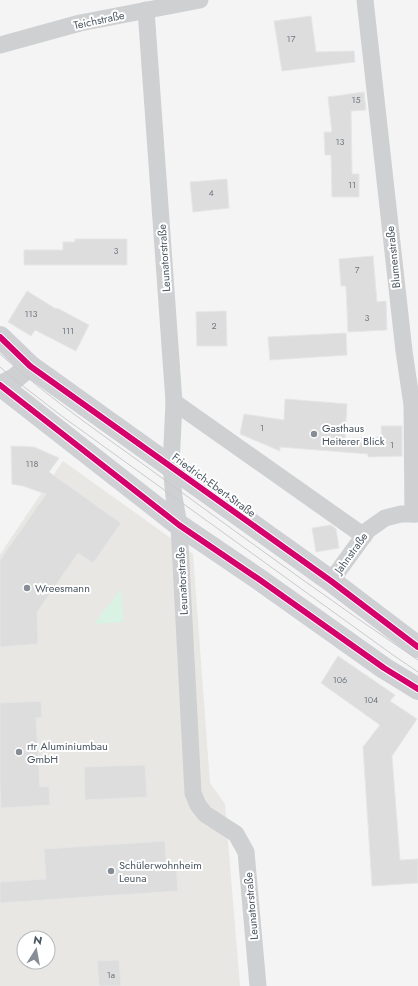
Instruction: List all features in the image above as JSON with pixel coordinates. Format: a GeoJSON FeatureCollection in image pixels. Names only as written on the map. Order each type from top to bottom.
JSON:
{"type":"FeatureCollection","features":[{"type":"Feature","properties":{"kind":"main road","name":"Friedrich-Ebert-Straße"},"geometry":{"type":"LineString","coordinates":[[0,337],[30,366],[331,581],[418,647]]}},
{"type":"Feature","properties":{"kind":"main road"},"geometry":{"type":"LineString","coordinates":[[0,386],[180,525],[384,668],[418,689]]}},
{"type":"Feature","properties":{"kind":"street","name":"Teichstraße"},"geometry":{"type":"LineString","coordinates":[[0,45],[80,24],[200,0]]}},
{"type":"Feature","properties":{"kind":"street","name":"Blumenstraße"},"geometry":{"type":"LineString","coordinates":[[365,0],[404,351],[412,405],[415,514]]}},
{"type":"Feature","properties":{"kind":"street","name":"Leunatorstraße"},"geometry":{"type":"LineString","coordinates":[[146,10],[174,402],[171,466],[174,497],[180,525],[193,793],[198,806],[205,814],[236,834],[246,852],[258,986]]}},
{"type":"Feature","properties":{"kind":"street"},"geometry":{"type":"LineString","coordinates":[[0,386],[14,379],[30,366]]}},
{"type":"Feature","properties":{"kind":"street"},"geometry":{"type":"LineString","coordinates":[[174,402],[364,536]]}},
{"type":"Feature","properties":{"kind":"street","name":"Jahnstraße"},"geometry":{"type":"LineString","coordinates":[[331,581],[368,530],[384,518],[401,514],[415,514]]}},
{"type":"Feature","properties":{"kind":"shaded area"},"geometry":{"type":"Polygon","coordinates":[[[63,461],[193,554],[210,783],[225,804],[240,986],[0,986],[0,553],[63,461]]]}},
{"type":"Feature","properties":{"kind":"green space"},"geometry":{"type":"Polygon","coordinates":[[[121,589],[124,622],[94,624],[121,589]]]}},
{"type":"Feature","properties":{"kind":"building"},"geometry":{"type":"Polygon","coordinates":[[[311,16],[316,52],[354,51],[355,62],[282,71],[274,21],[311,16]]]}},
{"type":"Feature","properties":{"kind":"building"},"geometry":{"type":"Polygon","coordinates":[[[364,92],[366,110],[351,111],[352,174],[359,174],[359,197],[332,197],[331,155],[325,155],[324,132],[332,132],[328,97],[364,92]]]}},
{"type":"Feature","properties":{"kind":"building"},"geometry":{"type":"Polygon","coordinates":[[[227,179],[229,208],[193,212],[190,182],[227,179]]]}},
{"type":"Feature","properties":{"kind":"building"},"geometry":{"type":"Polygon","coordinates":[[[75,239],[127,239],[127,265],[24,265],[24,250],[63,250],[63,242],[75,242],[75,239]]]}},
{"type":"Feature","properties":{"kind":"building"},"geometry":{"type":"Polygon","coordinates":[[[373,256],[377,302],[386,301],[387,330],[348,332],[346,286],[341,286],[339,259],[373,256]]]}},
{"type":"Feature","properties":{"kind":"building"},"geometry":{"type":"Polygon","coordinates":[[[27,291],[56,309],[57,308],[89,325],[76,351],[35,330],[31,336],[8,322],[27,291]]]}},
{"type":"Feature","properties":{"kind":"building"},"geometry":{"type":"Polygon","coordinates":[[[226,311],[227,346],[197,346],[196,312],[226,311]]]}},
{"type":"Feature","properties":{"kind":"building"},"geometry":{"type":"Polygon","coordinates":[[[346,333],[347,355],[270,360],[268,337],[346,333]]]}},
{"type":"Feature","properties":{"kind":"building"},"geometry":{"type":"Polygon","coordinates":[[[285,399],[347,404],[345,439],[382,437],[381,426],[402,426],[402,456],[368,457],[368,454],[280,447],[280,451],[240,434],[244,414],[284,420],[285,399]]]}},
{"type":"Feature","properties":{"kind":"building","name":"Wreesmann"},"geometry":{"type":"Polygon","coordinates":[[[11,446],[34,447],[59,458],[49,472],[121,523],[93,563],[78,553],[37,612],[38,644],[0,647],[0,560],[46,494],[12,484],[11,446]]]}},
{"type":"Feature","properties":{"kind":"building"},"geometry":{"type":"Polygon","coordinates":[[[331,525],[336,529],[339,548],[316,552],[312,528],[331,525]]]}},
{"type":"Feature","properties":{"kind":"building"},"geometry":{"type":"Polygon","coordinates":[[[338,656],[395,695],[390,701],[417,719],[392,756],[400,860],[418,859],[418,883],[372,886],[363,747],[380,725],[321,683],[338,656]]]}},
{"type":"Feature","properties":{"kind":"building","name":"rtr Aluminiumbau GmbH"},"geometry":{"type":"Polygon","coordinates":[[[41,701],[42,717],[36,718],[40,787],[49,786],[50,805],[1,808],[0,703],[41,701]]]}},
{"type":"Feature","properties":{"kind":"building"},"geometry":{"type":"Polygon","coordinates":[[[145,765],[147,797],[85,800],[84,767],[145,765]]]}},
{"type":"Feature","properties":{"kind":"building","name":"Schülerwohnheim Leuna"},"geometry":{"type":"Polygon","coordinates":[[[165,841],[166,862],[176,862],[178,891],[0,903],[0,882],[46,879],[44,849],[165,841]]]}},
{"type":"Feature","properties":{"kind":"building"},"geometry":{"type":"Polygon","coordinates":[[[119,960],[121,986],[99,986],[97,961],[119,960]]]}},
{"type":"Feature","properties":{"kind":"tram line"},"geometry":{"type":"LineString","coordinates":[[0,354],[85,422],[295,574],[418,660]]}},
{"type":"Feature","properties":{"kind":"tram line"},"geometry":{"type":"LineString","coordinates":[[0,367],[63,417],[418,672]]}},
{"type":"Feature","properties":{"kind":"cycle path"},"geometry":{"type":"LineString","coordinates":[[0,337],[30,366],[331,581],[418,647]]}},
{"type":"Feature","properties":{"kind":"cycle path"},"geometry":{"type":"LineString","coordinates":[[0,385],[179,525],[260,580],[384,668],[418,689]]}},
{"type":"Feature","properties":{"kind":"place","name":"Gasthaus Heiterer Blick"},"geometry":{"type":"Point","coordinates":[314,434]}},
{"type":"Feature","properties":{"kind":"place","name":"Wreesmann"},"geometry":{"type":"Point","coordinates":[27,588]}},
{"type":"Feature","properties":{"kind":"place","name":"rtr Aluminiumbau GmbH"},"geometry":{"type":"Point","coordinates":[19,752]}},
{"type":"Feature","properties":{"kind":"place","name":"Schülerwohnheim Leuna"},"geometry":{"type":"Point","coordinates":[111,871]}}]}
